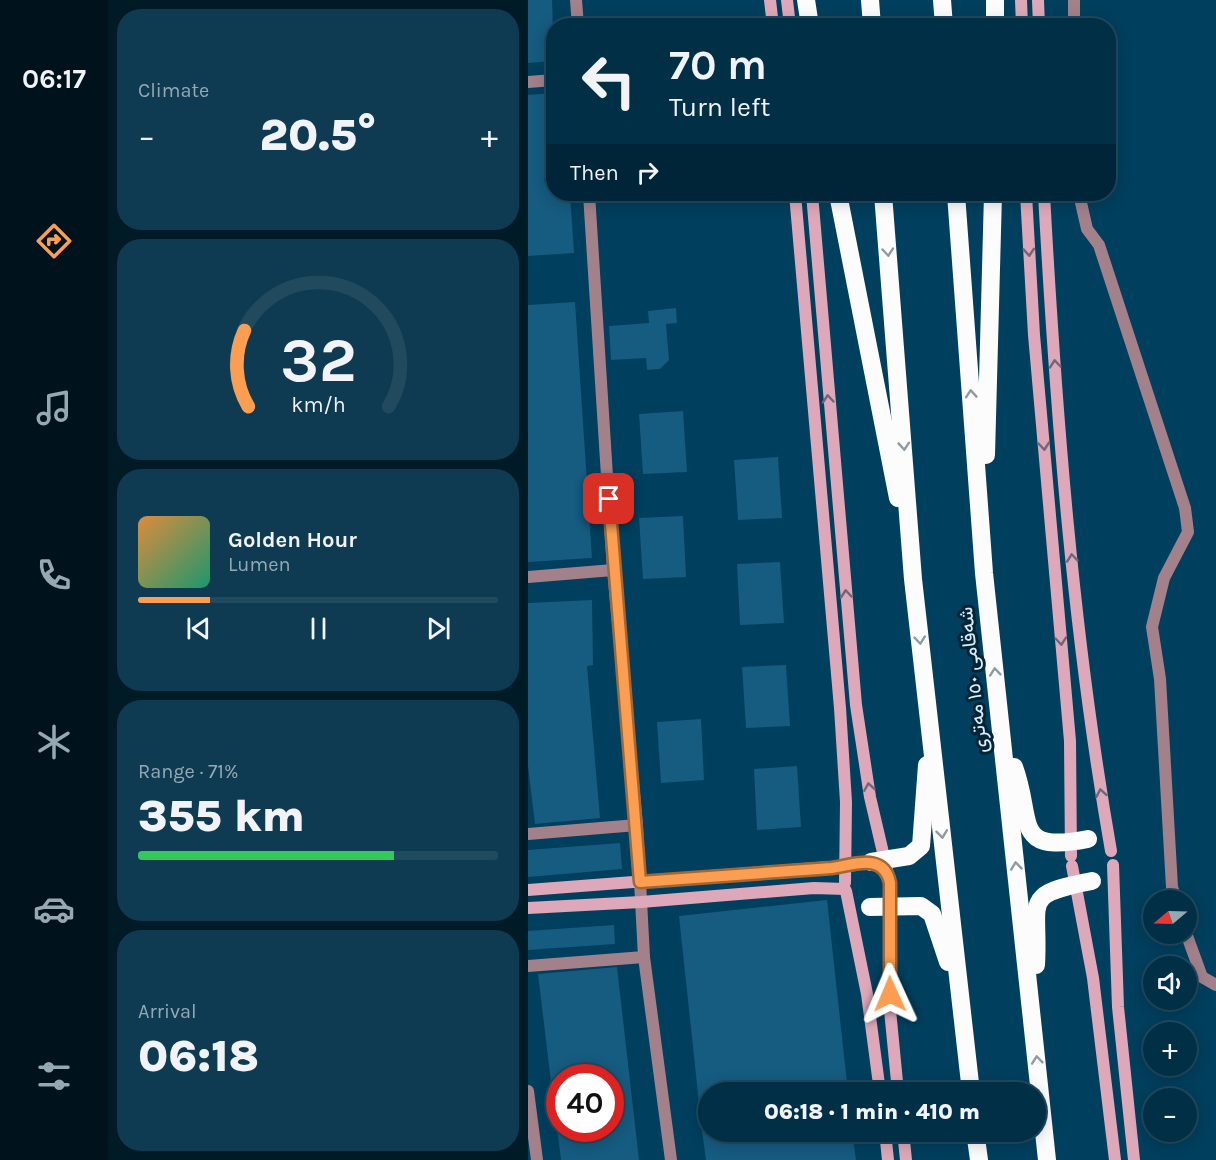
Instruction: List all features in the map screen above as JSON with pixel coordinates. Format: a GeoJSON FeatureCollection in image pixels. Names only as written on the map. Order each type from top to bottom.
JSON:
{"type":"FeatureCollection","features":[{"type":"Feature","properties":{"kind":"highway"},"geometry":{"type":"LineString","coordinates":[[806,0],[809,18]]}},
{"type":"Feature","properties":{"kind":"highway"},"geometry":{"type":"LineString","coordinates":[[870,0],[871,18]]}},
{"type":"Feature","properties":{"kind":"highway"},"geometry":{"type":"LineString","coordinates":[[942,0],[943,18]]}},
{"type":"Feature","properties":{"kind":"highway"},"geometry":{"type":"LineString","coordinates":[[994,0],[995,18]]}},
{"type":"Feature","properties":{"kind":"highway"},"geometry":{"type":"LineString","coordinates":[[839,201],[913,579]]}},
{"type":"Feature","properties":{"kind":"highway"},"geometry":{"type":"LineString","coordinates":[[884,201],[913,579],[969,1082]]}},
{"type":"Feature","properties":{"kind":"highway","name":"شەقامی ١٥٠ مەتری"},"geometry":{"type":"LineString","coordinates":[[957,201],[984,573],[1047,1160]]}},
{"type":"Feature","properties":{"kind":"highway"},"geometry":{"type":"LineString","coordinates":[[984,573],[993,201]]}},
{"type":"Feature","properties":{"kind":"highway"},"geometry":{"type":"LineString","coordinates":[[1002,740],[1016,773],[1027,827],[1032,835],[1078,861],[1037,904],[1036,956],[1031,1002]]}},
{"type":"Feature","properties":{"kind":"highway"},"geometry":{"type":"LineString","coordinates":[[874,862],[914,854],[922,842],[925,782],[931,746]]}},
{"type":"Feature","properties":{"kind":"highway"},"geometry":{"type":"LineString","coordinates":[[870,907],[921,906],[932,914],[958,992]]}},
{"type":"Feature","properties":{"kind":"highway"},"geometry":{"type":"LineString","coordinates":[[977,1142],[979,1160]]}},
{"type":"Feature","properties":{"kind":"street"},"geometry":{"type":"LineString","coordinates":[[576,0],[577,18]]}},
{"type":"Feature","properties":{"kind":"street"},"geometry":{"type":"LineString","coordinates":[[770,0],[772,18]]}},
{"type":"Feature","properties":{"kind":"street"},"geometry":{"type":"LineString","coordinates":[[787,0],[789,18]]}},
{"type":"Feature","properties":{"kind":"street"},"geometry":{"type":"LineString","coordinates":[[1021,0],[1022,18]]}},
{"type":"Feature","properties":{"kind":"street"},"geometry":{"type":"LineString","coordinates":[[1038,0],[1039,18]]}},
{"type":"Feature","properties":{"kind":"street"},"geometry":{"type":"LineString","coordinates":[[1074,0],[1074,18]]}},
{"type":"Feature","properties":{"kind":"street"},"geometry":{"type":"LineString","coordinates":[[528,82],[546,81]]}},
{"type":"Feature","properties":{"kind":"street"},"geometry":{"type":"LineString","coordinates":[[589,201],[613,570],[637,825],[644,957],[671,1160]]}},
{"type":"Feature","properties":{"kind":"street"},"geometry":{"type":"LineString","coordinates":[[796,201],[841,720],[846,802],[893,905],[890,1010],[897,1082]]}},
{"type":"Feature","properties":{"kind":"street"},"geometry":{"type":"LineString","coordinates":[[813,201],[856,705],[874,862]]}},
{"type":"Feature","properties":{"kind":"street"},"geometry":{"type":"LineString","coordinates":[[1026,201],[1034,335],[1070,741],[1078,861],[1115,1160]]}},
{"type":"Feature","properties":{"kind":"street"},"geometry":{"type":"LineString","coordinates":[[1044,201],[1061,437],[1081,657],[1091,735],[1112,851],[1118,1007],[1134,1160]]}},
{"type":"Feature","properties":{"kind":"street"},"geometry":{"type":"LineString","coordinates":[[1081,201],[1087,229],[1099,245],[1185,508],[1188,532],[1164,578],[1152,627],[1160,679],[1173,890]]}},
{"type":"Feature","properties":{"kind":"street"},"geometry":{"type":"LineString","coordinates":[[528,577],[613,570]]}},
{"type":"Feature","properties":{"kind":"street"},"geometry":{"type":"LineString","coordinates":[[528,834],[637,825]]}},
{"type":"Feature","properties":{"kind":"street"},"geometry":{"type":"LineString","coordinates":[[1078,861],[1102,841],[1112,851]]}},
{"type":"Feature","properties":{"kind":"street"},"geometry":{"type":"LineString","coordinates":[[1078,861],[1105,877],[1113,865]]}},
{"type":"Feature","properties":{"kind":"street"},"geometry":{"type":"LineString","coordinates":[[528,890],[874,862]]}},
{"type":"Feature","properties":{"kind":"street"},"geometry":{"type":"LineString","coordinates":[[874,862],[850,869],[845,888],[867,994],[879,1082]]}},
{"type":"Feature","properties":{"kind":"street"},"geometry":{"type":"LineString","coordinates":[[565,886],[566,905]]}},
{"type":"Feature","properties":{"kind":"street"},"geometry":{"type":"LineString","coordinates":[[528,908],[641,902],[814,888],[845,888]]}},
{"type":"Feature","properties":{"kind":"street"},"geometry":{"type":"LineString","coordinates":[[845,888],[855,903],[870,907]]}},
{"type":"Feature","properties":{"kind":"street"},"geometry":{"type":"LineString","coordinates":[[1190,944],[1202,977],[1216,985]]}},
{"type":"Feature","properties":{"kind":"street"},"geometry":{"type":"LineString","coordinates":[[528,966],[644,957]]}},
{"type":"Feature","properties":{"kind":"street"},"geometry":{"type":"LineString","coordinates":[[528,1091],[537,1160]]}},
{"type":"Feature","properties":{"kind":"street"},"geometry":{"type":"LineString","coordinates":[[886,1142],[888,1160]]}},
{"type":"Feature","properties":{"kind":"street"},"geometry":{"type":"LineString","coordinates":[[904,1142],[906,1160]]}},
{"type":"Feature","properties":{"kind":"building"},"geometry":{"type":"Polygon","coordinates":[[[528,0],[552,0],[553,18],[546,18],[546,62],[528,63],[528,0]]]}},
{"type":"Feature","properties":{"kind":"building"},"geometry":{"type":"Polygon","coordinates":[[[546,94],[546,201],[570,201],[574,253],[528,256],[528,95],[546,94]]]}},
{"type":"Feature","properties":{"kind":"building"},"geometry":{"type":"Polygon","coordinates":[[[575,302],[592,558],[528,562],[528,305],[575,302]]]}},
{"type":"Feature","properties":{"kind":"building"},"geometry":{"type":"Polygon","coordinates":[[[676,308],[677,323],[666,324],[669,360],[660,369],[647,370],[646,358],[611,360],[609,326],[649,323],[648,311],[676,308]]]}},
{"type":"Feature","properties":{"kind":"building"},"geometry":{"type":"Polygon","coordinates":[[[683,411],[687,472],[643,474],[639,414],[683,411]]]}},
{"type":"Feature","properties":{"kind":"building"},"geometry":{"type":"Polygon","coordinates":[[[778,457],[782,518],[738,520],[734,460],[778,457]]]}},
{"type":"Feature","properties":{"kind":"building"},"geometry":{"type":"Polygon","coordinates":[[[683,516],[686,577],[643,579],[639,518],[683,516]]]}},
{"type":"Feature","properties":{"kind":"building"},"geometry":{"type":"Polygon","coordinates":[[[780,562],[784,623],[740,625],[737,564],[780,562]]]}},
{"type":"Feature","properties":{"kind":"building"},"geometry":{"type":"Polygon","coordinates":[[[592,600],[593,665],[587,666],[600,818],[535,824],[528,766],[528,603],[592,600]]]}},
{"type":"Feature","properties":{"kind":"building"},"geometry":{"type":"Polygon","coordinates":[[[786,665],[790,726],[746,728],[742,667],[786,665]]]}},
{"type":"Feature","properties":{"kind":"building"},"geometry":{"type":"Polygon","coordinates":[[[701,719],[704,780],[661,783],[657,722],[701,719]]]}},
{"type":"Feature","properties":{"kind":"building"},"geometry":{"type":"Polygon","coordinates":[[[797,766],[801,827],[757,830],[754,769],[797,766]]]}},
{"type":"Feature","properties":{"kind":"building"},"geometry":{"type":"Polygon","coordinates":[[[620,843],[622,869],[528,877],[528,850],[620,843]]]}},
{"type":"Feature","properties":{"kind":"building"},"geometry":{"type":"Polygon","coordinates":[[[827,900],[847,1082],[698,1082],[698,1094],[679,916],[827,900]]]}},
{"type":"Feature","properties":{"kind":"building"},"geometry":{"type":"Polygon","coordinates":[[[614,925],[615,944],[528,950],[528,931],[614,925]]]}},
{"type":"Feature","properties":{"kind":"building"},"geometry":{"type":"Polygon","coordinates":[[[617,967],[639,1160],[561,1160],[559,1142],[624,1142],[624,1064],[549,1064],[538,974],[617,967]]]}},
{"type":"Feature","properties":{"kind":"building"},"geometry":{"type":"Polygon","coordinates":[[[704,1142],[854,1142],[856,1160],[706,1160],[704,1142]]]}},
{"type":"Feature","properties":{"kind":"route"},"geometry":{"type":"LineString","coordinates":[[609,499],[640,882],[832,868],[863,862],[877,864],[890,878],[890,994]]}}]}
